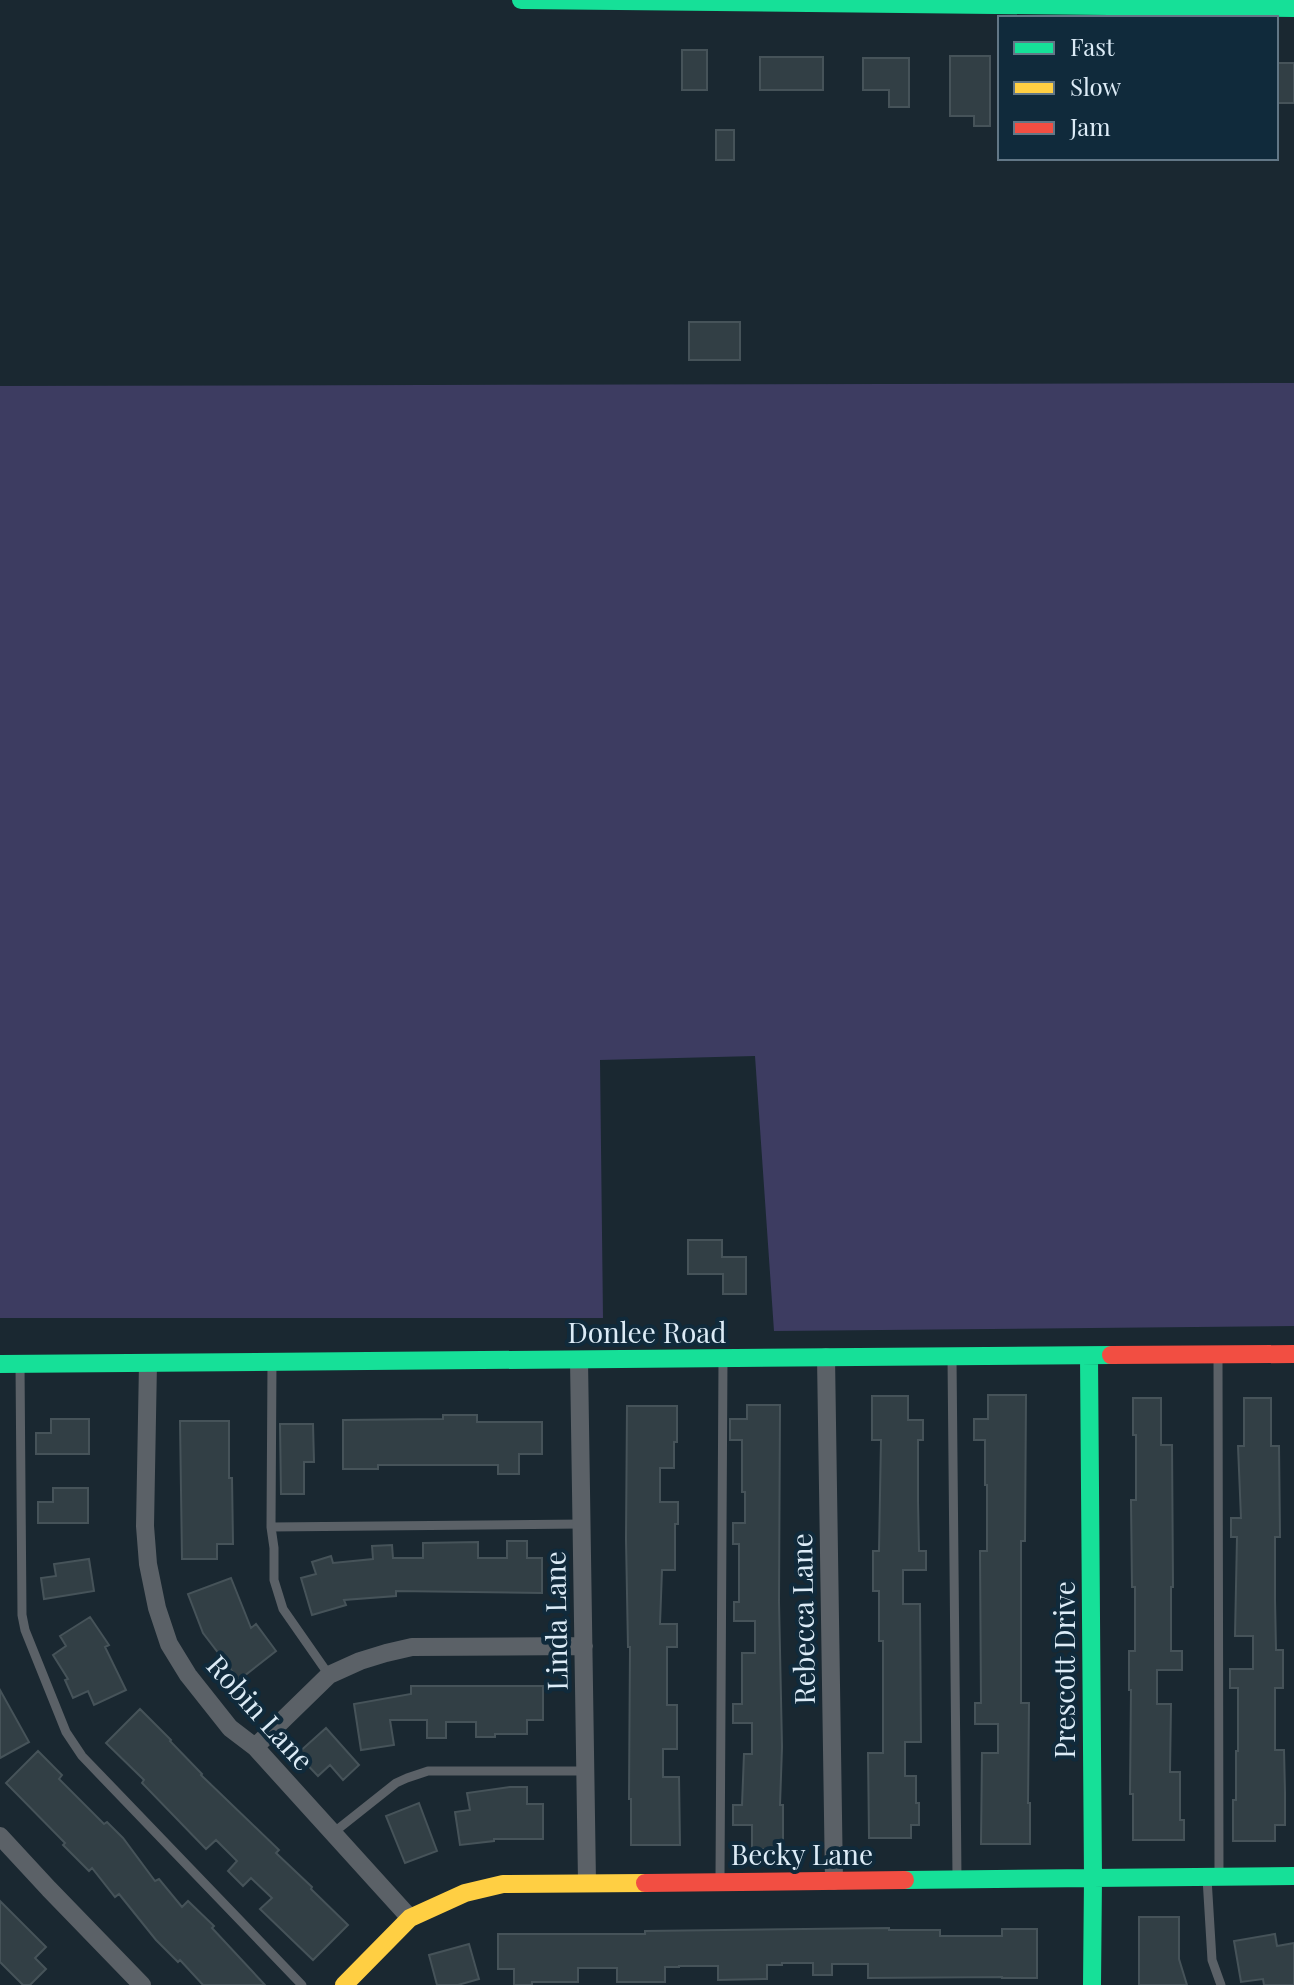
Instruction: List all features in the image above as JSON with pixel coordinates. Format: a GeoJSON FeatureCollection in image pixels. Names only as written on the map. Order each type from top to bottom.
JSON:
{"type":"FeatureCollection","features":[{"type":"Feature","properties":{"kind":"street"},"geometry":{"type":"LineString","coordinates":[[521,0],[1294,8]]}},
{"type":"Feature","properties":{"kind":"street","name":"Donlee Road"},"geometry":{"type":"LineString","coordinates":[[0,1364],[1294,1354]]}},
{"type":"Feature","properties":{"kind":"street","name":"Prescott Drive"},"geometry":{"type":"LineString","coordinates":[[1089,1356],[1092,1985]]}},
{"type":"Feature","properties":{"kind":"street","name":"Rebecca Lane"},"geometry":{"type":"LineString","coordinates":[[826,1357],[834,1881]]}},
{"type":"Feature","properties":{"kind":"street","name":"Linda Lane"},"geometry":{"type":"LineString","coordinates":[[579,1360],[587,1882]]}},
{"type":"Feature","properties":{"kind":"street","name":"Robin Lane"},"geometry":{"type":"LineString","coordinates":[[148,1363],[145,1526],[148,1564],[157,1608],[169,1644],[188,1675],[230,1728],[255,1747],[410,1918]]}},
{"type":"Feature","properties":{"kind":"street"},"geometry":{"type":"LineString","coordinates":[[255,1747],[329,1675],[386,1653],[412,1647],[584,1646]]}},
{"type":"Feature","properties":{"kind":"street"},"geometry":{"type":"LineString","coordinates":[[0,1836],[142,1985]]}},
{"type":"Feature","properties":{"kind":"street","name":"Becky Lane"},"geometry":{"type":"LineString","coordinates":[[344,1985],[410,1918],[445,1901],[503,1884],[1294,1876]]}},
{"type":"Feature","properties":{"kind":"lane"},"geometry":{"type":"LineString","coordinates":[[1218,1355],[1213,1878],[1209,1933],[1212,1960],[1221,1985]]}},
{"type":"Feature","properties":{"kind":"lane"},"geometry":{"type":"LineString","coordinates":[[952,1357],[957,1880]]}},
{"type":"Feature","properties":{"kind":"lane"},"geometry":{"type":"LineString","coordinates":[[720,1882],[723,1359]]}},
{"type":"Feature","properties":{"kind":"lane"},"geometry":{"type":"LineString","coordinates":[[272,1362],[271,1527],[274,1580],[283,1609],[329,1675]]}},
{"type":"Feature","properties":{"kind":"lane"},"geometry":{"type":"LineString","coordinates":[[20,1364],[22,1615],[25,1630],[66,1732],[82,1756],[302,1985]]}},
{"type":"Feature","properties":{"kind":"lane"},"geometry":{"type":"LineString","coordinates":[[271,1527],[582,1524]]}},
{"type":"Feature","properties":{"kind":"lane"},"geometry":{"type":"LineString","coordinates":[[333,1833],[396,1783],[428,1771],[586,1771]]}},
{"type":"Feature","properties":{"kind":"shaded area"},"geometry":{"type":"Polygon","coordinates":[[[1294,383],[1294,1326],[774,1331],[755,1056],[600,1060],[603,1318],[0,1318],[0,386],[1294,383]]]}},
{"type":"Feature","properties":{"kind":"building"},"geometry":{"type":"Polygon","coordinates":[[[682,50],[707,50],[707,90],[682,90],[682,50]]]}},
{"type":"Feature","properties":{"kind":"building"},"geometry":{"type":"Polygon","coordinates":[[[950,56],[990,56],[990,126],[974,126],[974,116],[950,116],[950,56]]]}},
{"type":"Feature","properties":{"kind":"building"},"geometry":{"type":"Polygon","coordinates":[[[760,57],[823,57],[823,90],[760,90],[760,57]]]}},
{"type":"Feature","properties":{"kind":"building"},"geometry":{"type":"Polygon","coordinates":[[[863,58],[909,58],[909,107],[889,107],[889,90],[863,90],[863,58]]]}},
{"type":"Feature","properties":{"kind":"building"},"geometry":{"type":"Polygon","coordinates":[[[1278,63],[1294,63],[1294,103],[1278,103],[1278,63]]]}},
{"type":"Feature","properties":{"kind":"building"},"geometry":{"type":"Polygon","coordinates":[[[716,130],[734,130],[734,160],[716,160],[716,130]]]}},
{"type":"Feature","properties":{"kind":"building"},"geometry":{"type":"Polygon","coordinates":[[[689,322],[740,322],[740,360],[689,360],[689,322]]]}},
{"type":"Feature","properties":{"kind":"building"},"geometry":{"type":"Polygon","coordinates":[[[688,1240],[722,1240],[722,1257],[746,1257],[746,1294],[723,1294],[723,1274],[688,1274],[688,1240]]]}},
{"type":"Feature","properties":{"kind":"building"},"geometry":{"type":"Polygon","coordinates":[[[988,1395],[1026,1395],[1025,1541],[1021,1541],[1021,1703],[1029,1703],[1030,1844],[981,1844],[982,1753],[998,1753],[998,1724],[975,1724],[975,1703],[981,1703],[980,1551],[987,1551],[987,1485],[985,1440],[974,1440],[974,1419],[988,1419],[988,1395]]]}},
{"type":"Feature","properties":{"kind":"building"},"geometry":{"type":"Polygon","coordinates":[[[872,1396],[908,1396],[908,1420],[923,1420],[923,1440],[918,1440],[918,1502],[919,1551],[926,1551],[926,1570],[903,1570],[903,1604],[920,1604],[921,1742],[905,1742],[905,1776],[916,1776],[916,1803],[919,1803],[919,1825],[911,1825],[911,1838],[869,1838],[868,1753],[883,1753],[883,1641],[879,1641],[879,1591],[873,1591],[873,1551],[879,1551],[881,1440],[872,1440],[872,1396]]]}},
{"type":"Feature","properties":{"kind":"building"},"geometry":{"type":"Polygon","coordinates":[[[1133,1398],[1161,1398],[1161,1445],[1172,1445],[1171,1651],[1182,1651],[1182,1670],[1157,1670],[1157,1704],[1171,1704],[1170,1772],[1180,1772],[1180,1820],[1184,1820],[1184,1840],[1133,1840],[1129,1651],[1135,1651],[1131,1500],[1136,1500],[1133,1398]]]}},
{"type":"Feature","properties":{"kind":"building"},"geometry":{"type":"Polygon","coordinates":[[[1244,1398],[1271,1398],[1271,1446],[1279,1446],[1280,1537],[1275,1537],[1275,1600],[1276,1650],[1283,1650],[1283,1688],[1275,1688],[1275,1750],[1284,1750],[1285,1825],[1275,1825],[1275,1841],[1233,1841],[1238,1688],[1230,1688],[1230,1669],[1253,1669],[1253,1636],[1235,1636],[1237,1537],[1231,1537],[1231,1518],[1241,1518],[1238,1446],[1244,1446],[1244,1398]]]}},
{"type":"Feature","properties":{"kind":"building"},"geometry":{"type":"Polygon","coordinates":[[[747,1405],[780,1405],[780,1805],[783,1805],[783,1849],[752,1849],[752,1825],[733,1825],[733,1805],[742,1805],[744,1754],[752,1754],[752,1723],[733,1723],[733,1704],[742,1704],[742,1653],[755,1653],[755,1621],[734,1621],[734,1602],[739,1602],[739,1544],[733,1544],[733,1523],[745,1523],[745,1492],[742,1492],[742,1440],[730,1440],[730,1419],[747,1419],[747,1405]]]}},
{"type":"Feature","properties":{"kind":"building"},"geometry":{"type":"Polygon","coordinates":[[[627,1406],[677,1406],[674,1468],[660,1468],[660,1502],[678,1502],[678,1524],[675,1524],[675,1570],[662,1570],[660,1624],[677,1624],[677,1647],[667,1647],[667,1705],[677,1705],[677,1749],[663,1749],[663,1777],[679,1777],[680,1845],[631,1845],[627,1406]]]}},
{"type":"Feature","properties":{"kind":"building"},"geometry":{"type":"Polygon","coordinates":[[[443,1415],[477,1415],[477,1422],[542,1422],[542,1454],[519,1454],[519,1474],[498,1474],[498,1465],[378,1465],[378,1469],[343,1469],[343,1420],[443,1419],[443,1415]]]}},
{"type":"Feature","properties":{"kind":"building"},"geometry":{"type":"Polygon","coordinates":[[[51,1419],[89,1419],[89,1454],[36,1454],[36,1433],[51,1433],[51,1419]]]}},
{"type":"Feature","properties":{"kind":"building"},"geometry":{"type":"Polygon","coordinates":[[[180,1421],[229,1421],[233,1544],[217,1544],[217,1559],[182,1559],[180,1421]]]}},
{"type":"Feature","properties":{"kind":"building"},"geometry":{"type":"Polygon","coordinates":[[[280,1424],[313,1424],[314,1462],[304,1462],[304,1494],[281,1494],[280,1424]]]}},
{"type":"Feature","properties":{"kind":"building"},"geometry":{"type":"Polygon","coordinates":[[[53,1488],[88,1488],[88,1523],[38,1523],[38,1502],[53,1502],[53,1488]]]}},
{"type":"Feature","properties":{"kind":"building"},"geometry":{"type":"Polygon","coordinates":[[[507,1541],[527,1541],[527,1558],[542,1558],[542,1593],[396,1591],[396,1596],[344,1600],[346,1605],[312,1615],[301,1578],[316,1574],[312,1562],[331,1556],[333,1563],[373,1559],[372,1546],[392,1545],[393,1558],[423,1558],[423,1543],[478,1542],[478,1558],[507,1558],[507,1541]]]}},
{"type":"Feature","properties":{"kind":"building"},"geometry":{"type":"Polygon","coordinates":[[[89,1559],[94,1591],[44,1599],[41,1578],[56,1576],[54,1564],[89,1559]]]}},
{"type":"Feature","properties":{"kind":"building"},"geometry":{"type":"Polygon","coordinates":[[[231,1578],[251,1628],[256,1624],[276,1651],[239,1680],[203,1633],[188,1594],[231,1578]]]}},
{"type":"Feature","properties":{"kind":"building"},"geometry":{"type":"Polygon","coordinates":[[[90,1617],[109,1645],[105,1647],[126,1690],[94,1705],[88,1691],[73,1698],[65,1680],[68,1679],[53,1655],[66,1646],[60,1636],[90,1617]]]}},
{"type":"Feature","properties":{"kind":"building"},"geometry":{"type":"Polygon","coordinates":[[[411,1686],[543,1686],[543,1720],[527,1720],[527,1734],[495,1734],[495,1737],[476,1737],[476,1722],[446,1722],[446,1738],[427,1738],[427,1720],[390,1720],[394,1745],[361,1750],[354,1704],[411,1694],[411,1686]]]}},
{"type":"Feature","properties":{"kind":"building"},"geometry":{"type":"Polygon","coordinates":[[[0,1690],[29,1742],[0,1758],[0,1690]]]}},
{"type":"Feature","properties":{"kind":"building"},"geometry":{"type":"Polygon","coordinates":[[[140,1709],[348,1925],[313,1960],[260,1909],[272,1898],[251,1878],[243,1886],[228,1871],[237,1861],[216,1840],[206,1849],[106,1743],[140,1709]]]}},
{"type":"Feature","properties":{"kind":"building"},"geometry":{"type":"Polygon","coordinates":[[[326,1728],[359,1765],[343,1780],[330,1765],[318,1776],[297,1754],[326,1728]]]}},
{"type":"Feature","properties":{"kind":"building"},"geometry":{"type":"Polygon","coordinates":[[[38,1751],[62,1775],[59,1779],[104,1824],[107,1822],[123,1838],[155,1881],[159,1879],[182,1907],[188,1901],[265,1985],[203,1985],[156,1940],[119,1894],[115,1897],[92,1868],[89,1871],[63,1845],[65,1843],[6,1783],[38,1751]]]}},
{"type":"Feature","properties":{"kind":"building"},"geometry":{"type":"Polygon","coordinates":[[[527,1787],[527,1804],[543,1804],[543,1839],[494,1839],[460,1845],[455,1812],[470,1810],[467,1793],[527,1787]]]}},
{"type":"Feature","properties":{"kind":"building"},"geometry":{"type":"Polygon","coordinates":[[[419,1803],[437,1851],[405,1863],[386,1816],[419,1803]]]}},
{"type":"Feature","properties":{"kind":"building"},"geometry":{"type":"Polygon","coordinates":[[[0,1901],[46,1947],[35,1958],[46,1969],[30,1985],[23,1985],[0,1962],[0,1901]]]}},
{"type":"Feature","properties":{"kind":"building"},"geometry":{"type":"Polygon","coordinates":[[[1139,1917],[1179,1917],[1179,1959],[1187,1985],[1139,1985],[1139,1917]]]}},
{"type":"Feature","properties":{"kind":"building"},"geometry":{"type":"Polygon","coordinates":[[[889,1928],[940,1930],[940,1936],[1002,1936],[1002,1929],[1037,1929],[1037,1978],[868,1978],[868,1964],[832,1964],[832,1975],[813,1975],[813,1963],[782,1963],[767,1965],[767,1979],[718,1980],[718,1966],[679,1966],[665,1967],[665,1982],[617,1982],[617,1968],[578,1968],[578,1982],[514,1985],[514,1969],[498,1969],[498,1934],[889,1928]]]}},
{"type":"Feature","properties":{"kind":"building"},"geometry":{"type":"Polygon","coordinates":[[[1275,1934],[1277,1946],[1294,1943],[1294,1985],[1264,1985],[1263,1979],[1241,1982],[1234,1941],[1275,1934]]]}},
{"type":"Feature","properties":{"kind":"building"},"geometry":{"type":"Polygon","coordinates":[[[469,1944],[479,1979],[458,1985],[437,1985],[429,1955],[469,1944]]]}},
{"type":"Feature","properties":{"kind":"traffic: fast"},"geometry":{"type":"LineString","coordinates":[[521,0],[1294,8]]}},
{"type":"Feature","properties":{"kind":"traffic: fast"},"geometry":{"type":"LineString","coordinates":[[0,1364],[1111,1355]]}},
{"type":"Feature","properties":{"kind":"traffic: fast"},"geometry":{"type":"LineString","coordinates":[[1089,1356],[1092,1985]]}},
{"type":"Feature","properties":{"kind":"traffic: fast"},"geometry":{"type":"LineString","coordinates":[[905,1880],[1294,1876]]}},
{"type":"Feature","properties":{"kind":"traffic: slow"},"geometry":{"type":"LineString","coordinates":[[344,1985],[410,1918],[465,1893],[503,1884],[645,1883]]}},
{"type":"Feature","properties":{"kind":"traffic: jam"},"geometry":{"type":"LineString","coordinates":[[1111,1355],[1294,1354]]}},
{"type":"Feature","properties":{"kind":"traffic: jam"},"geometry":{"type":"LineString","coordinates":[[645,1883],[905,1880]]}}]}
